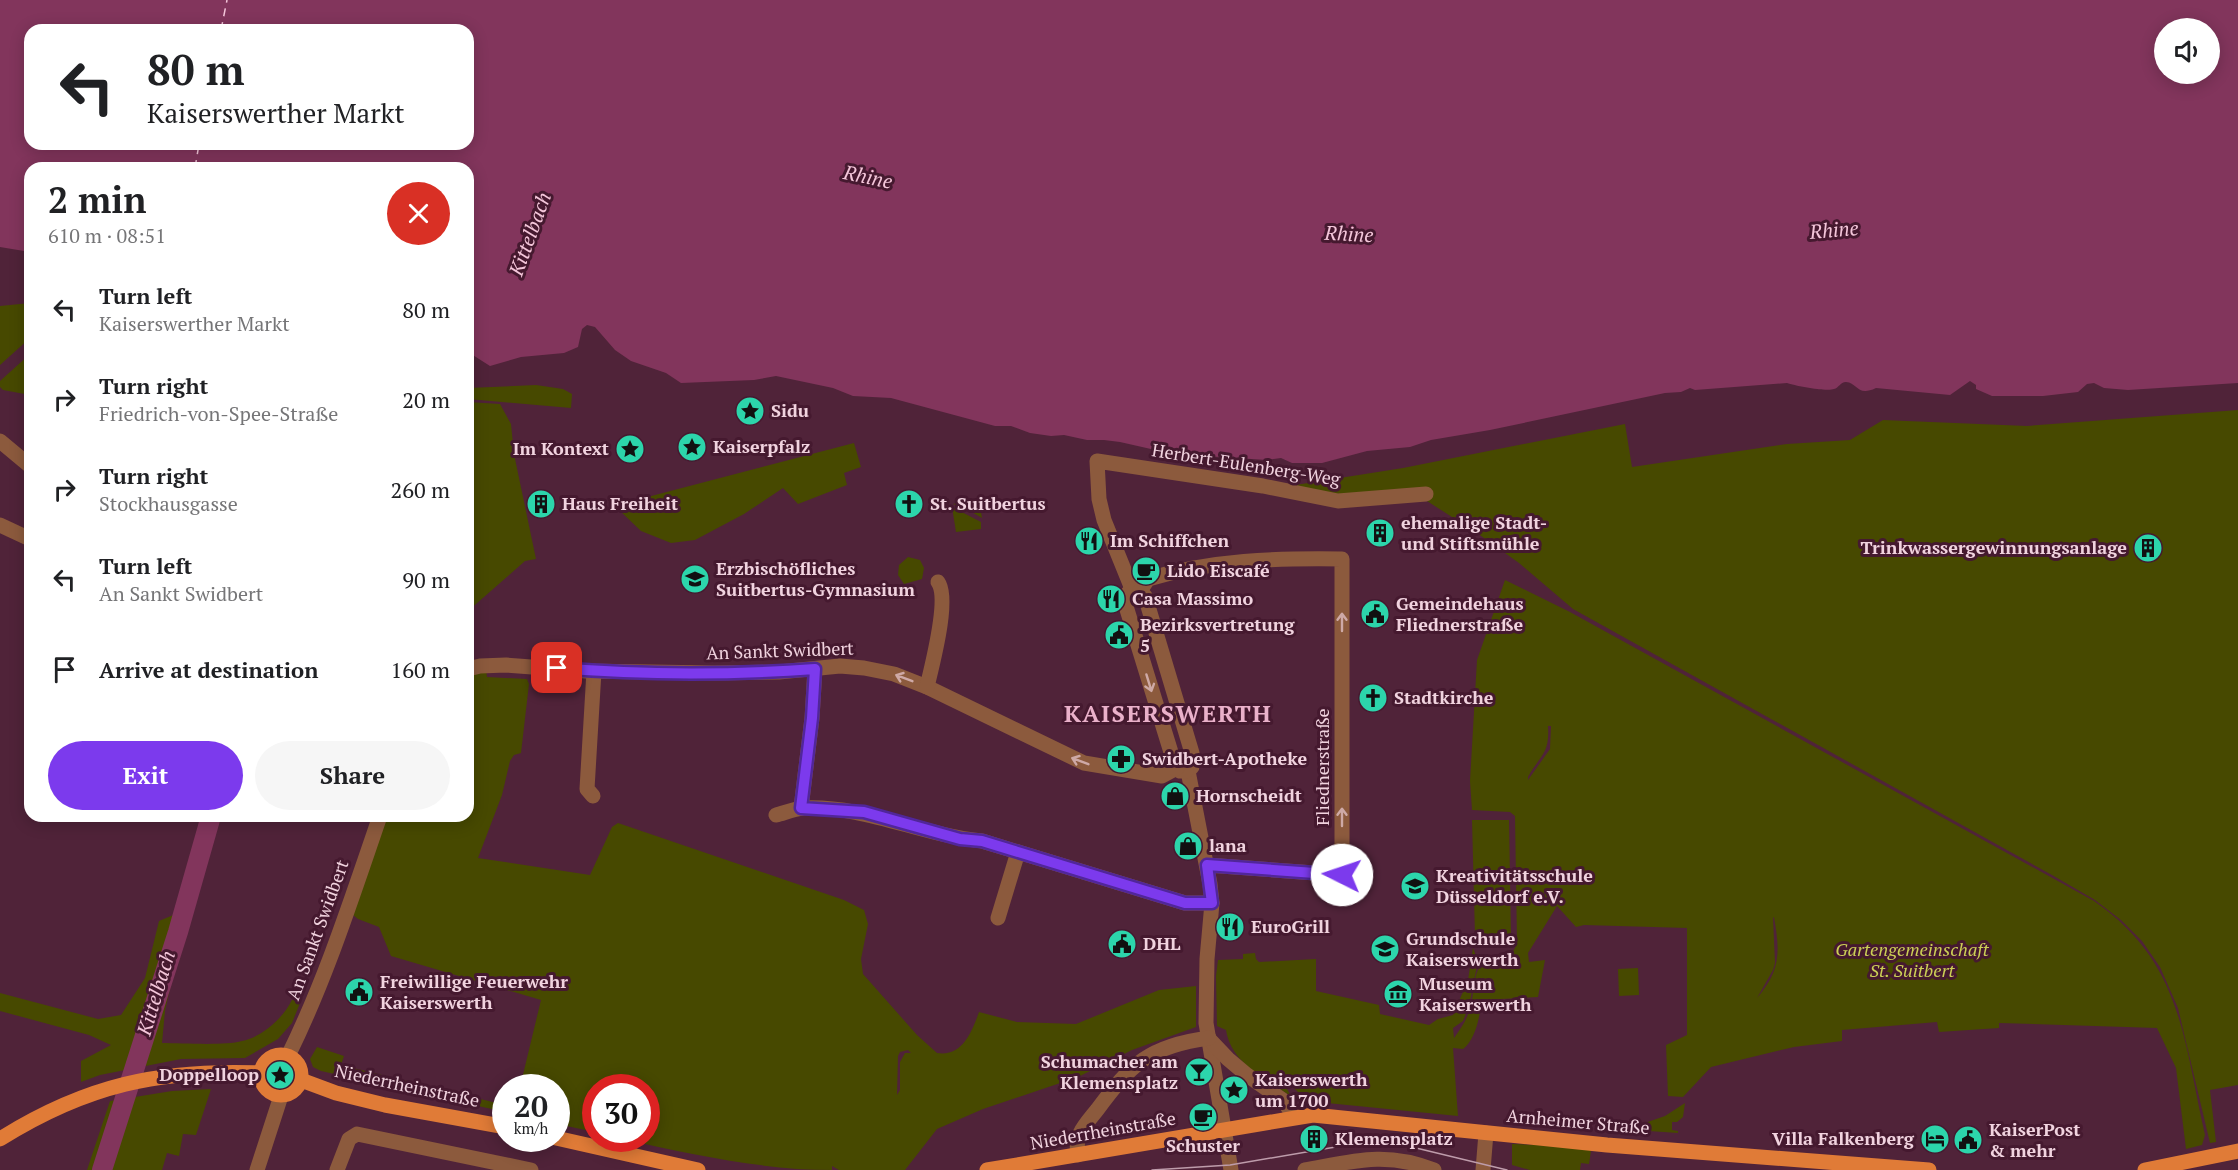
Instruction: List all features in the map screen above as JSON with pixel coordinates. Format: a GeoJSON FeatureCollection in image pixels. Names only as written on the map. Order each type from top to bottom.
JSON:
{"type":"FeatureCollection","features":[{"type":"Feature","properties":{"kind":"main road"},"geometry":{"type":"LineString","coordinates":[[274,1056],[288,1056],[298,1065],[301,1080],[294,1091],[281,1096],[266,1088],[261,1073],[263,1066],[274,1056]]}},
{"type":"Feature","properties":{"kind":"main road"},"geometry":{"type":"LineString","coordinates":[[0,1139],[56,1107],[113,1086],[154,1078],[261,1073]]}},
{"type":"Feature","properties":{"kind":"main road","name":"Niederrheinstraße"},"geometry":{"type":"LineString","coordinates":[[301,1080],[336,1093],[384,1105],[492,1124]]}},
{"type":"Feature","properties":{"kind":"main road","name":"Arnheimer Straße"},"geometry":{"type":"LineString","coordinates":[[1225,1130],[1313,1115],[1486,1133],[1929,1170]]}},
{"type":"Feature","properties":{"kind":"main road","name":"Niederrheinstraße"},"geometry":{"type":"LineString","coordinates":[[987,1170],[1077,1149],[1225,1130]]}},
{"type":"Feature","properties":{"kind":"main road"},"geometry":{"type":"LineString","coordinates":[[570,1141],[698,1170]]}},
{"type":"Feature","properties":{"kind":"main road"},"geometry":{"type":"LineString","coordinates":[[2145,1170],[2238,1151]]}},
{"type":"Feature","properties":{"kind":"street"},"geometry":{"type":"LineString","coordinates":[[0,441],[24,461]]}},
{"type":"Feature","properties":{"kind":"street","name":"Herbert-Eulenberg-Weg"},"geometry":{"type":"LineString","coordinates":[[1136,590],[1104,520],[1099,499],[1097,461],[1263,486],[1338,501],[1426,494]]}},
{"type":"Feature","properties":{"kind":"street"},"geometry":{"type":"LineString","coordinates":[[0,525],[24,536]]}},
{"type":"Feature","properties":{"kind":"street","name":"Fliednerstraße"},"geometry":{"type":"LineString","coordinates":[[1136,590],[1148,579],[1224,563],[1280,559],[1342,559],[1342,875],[1207,865]]}},
{"type":"Feature","properties":{"kind":"street"},"geometry":{"type":"LineString","coordinates":[[927,687],[941,618],[943,596],[938,582]]}},
{"type":"Feature","properties":{"kind":"street"},"geometry":{"type":"LineString","coordinates":[[1183,770],[1192,767],[1192,753],[1145,596],[1136,590],[1126,595],[1125,603],[1183,770],[1207,865],[1212,903],[1207,959],[1208,1031],[1231,1170]]}},
{"type":"Feature","properties":{"kind":"street","name":"An Sankt Swidbert"},"geometry":{"type":"LineString","coordinates":[[474,665],[594,671],[714,673],[840,666],[864,668],[894,674],[927,687],[1084,763],[1162,776],[1183,770]]}},
{"type":"Feature","properties":{"kind":"street"},"geometry":{"type":"LineString","coordinates":[[801,808],[812,718],[815,669]]}},
{"type":"Feature","properties":{"kind":"street"},"geometry":{"type":"LineString","coordinates":[[593,796],[587,789],[594,671]]}},
{"type":"Feature","properties":{"kind":"street"},"geometry":{"type":"LineString","coordinates":[[776,815],[801,808],[864,812],[960,839],[982,841],[1185,903],[1212,903]]}},
{"type":"Feature","properties":{"kind":"street","name":"An Sankt Swidbert"},"geometry":{"type":"LineString","coordinates":[[288,1056],[308,1015],[324,974],[378,822]]}},
{"type":"Feature","properties":{"kind":"street"},"geometry":{"type":"LineString","coordinates":[[998,918],[1018,852]]}},
{"type":"Feature","properties":{"kind":"street"},"geometry":{"type":"LineString","coordinates":[[1208,1031],[1234,1064],[1284,1101],[1294,1117]]}},
{"type":"Feature","properties":{"kind":"street"},"geometry":{"type":"LineString","coordinates":[[1077,1149],[1081,1131],[1129,1070],[1167,1046],[1208,1031]]}},
{"type":"Feature","properties":{"kind":"street"},"geometry":{"type":"LineString","coordinates":[[257,1170],[281,1096]]}},
{"type":"Feature","properties":{"kind":"street"},"geometry":{"type":"LineString","coordinates":[[1484,1170],[1486,1133]]}},
{"type":"Feature","properties":{"kind":"street"},"geometry":{"type":"LineString","coordinates":[[337,1170],[349,1139],[362,1134],[531,1170]]}},
{"type":"Feature","properties":{"kind":"street"},"geometry":{"type":"LineString","coordinates":[[1305,1170],[1355,1160],[1388,1158],[1419,1164],[1434,1170]]}},
{"type":"Feature","properties":{"kind":"green space"},"geometry":{"type":"Polygon","coordinates":[[[24,304],[24,343],[0,365],[0,306],[24,304]]]}},
{"type":"Feature","properties":{"kind":"green space"},"geometry":{"type":"Polygon","coordinates":[[[24,359],[24,394],[3,390],[0,387],[0,381],[24,359]]]}},
{"type":"Feature","properties":{"kind":"green space"},"geometry":{"type":"Polygon","coordinates":[[[536,385],[563,389],[572,394],[571,408],[474,400],[474,388],[536,385]]]}},
{"type":"Feature","properties":{"kind":"green space"},"geometry":{"type":"Polygon","coordinates":[[[474,402],[500,404],[511,424],[514,454],[536,559],[525,561],[474,606],[474,402]]]}},
{"type":"Feature","properties":{"kind":"green space"},"geometry":{"type":"Polygon","coordinates":[[[2238,410],[2238,1085],[2210,1090],[2216,1142],[2210,1143],[2178,1008],[2160,967],[2142,941],[2121,920],[2095,900],[1573,609],[1519,563],[1416,494],[1340,498],[1289,486],[1403,468],[1625,424],[1632,467],[1787,444],[1850,440],[1883,420],[2027,426],[2238,410]]]}},
{"type":"Feature","properties":{"kind":"green space"},"geometry":{"type":"Polygon","coordinates":[[[854,443],[861,467],[844,473],[847,485],[798,504],[783,488],[744,514],[695,540],[671,543],[641,531],[619,510],[636,500],[854,443]]]}},
{"type":"Feature","properties":{"kind":"green space"},"geometry":{"type":"Polygon","coordinates":[[[979,501],[982,518],[953,504],[979,501]]]}},
{"type":"Feature","properties":{"kind":"green space"},"geometry":{"type":"Polygon","coordinates":[[[952,507],[981,522],[981,529],[956,532],[952,507]]]}},
{"type":"Feature","properties":{"kind":"green space"},"geometry":{"type":"Polygon","coordinates":[[[908,557],[920,560],[924,568],[922,579],[904,584],[898,575],[899,565],[908,557]]]}},
{"type":"Feature","properties":{"kind":"green space","name":"Gartengemeinschaft St. Suitbert"},"geometry":{"type":"Polygon","coordinates":[[[1505,580],[1570,612],[2094,901],[2123,925],[2145,950],[2162,976],[2174,1004],[2191,1066],[2205,1135],[2202,1145],[2186,1149],[2176,1068],[2157,1028],[1999,1023],[1999,1028],[1939,1032],[1937,1022],[1842,1030],[1842,1041],[1794,1047],[1711,1067],[1683,1097],[1668,1096],[1666,1045],[1687,1035],[1687,928],[1584,925],[1576,927],[1557,906],[1528,953],[1529,962],[1545,960],[1538,997],[1481,1000],[1478,1020],[1471,1040],[1463,1049],[1453,1048],[1458,1116],[1317,1102],[1303,1097],[1286,1080],[1282,1080],[1291,1096],[1261,1077],[1235,1052],[1226,1030],[1217,1026],[1218,960],[1243,959],[1243,954],[1255,953],[1259,962],[1316,959],[1316,991],[1379,1005],[1380,1014],[1429,1025],[1438,1019],[1453,1015],[1468,980],[1473,948],[1478,961],[1469,1006],[1463,1021],[1453,1028],[1454,1038],[1469,1012],[1475,979],[1482,962],[1504,957],[1515,948],[1517,942],[1515,816],[1510,812],[1472,810],[1470,781],[1477,660],[1505,580]],[[1548,726],[1546,749],[1528,780],[1550,749],[1551,726],[1548,726]],[[1774,917],[1775,963],[1757,998],[1771,978],[1777,960],[1774,917]]]}},
{"type":"Feature","properties":{"kind":"green space"},"geometry":{"type":"Polygon","coordinates":[[[486,669],[487,677],[527,679],[529,684],[521,753],[514,755],[510,761],[502,795],[478,858],[590,875],[612,827],[618,823],[844,900],[864,910],[868,924],[861,959],[863,974],[917,1035],[937,1053],[954,1051],[960,1047],[973,1027],[979,1012],[1017,1022],[1076,1024],[1159,990],[1196,986],[1196,1027],[1132,1050],[1078,1077],[983,1109],[937,1129],[905,1170],[839,1170],[832,1166],[832,1170],[805,1169],[753,1164],[660,1147],[660,1074],[582,1074],[582,1129],[570,1127],[570,1074],[523,1074],[541,1000],[391,956],[379,927],[353,915],[385,822],[474,822],[474,673],[486,669]],[[908,1050],[900,1052],[898,1056],[897,1095],[900,1090],[900,1062],[905,1053],[911,1053],[908,1050]]]}},
{"type":"Feature","properties":{"kind":"green space"},"geometry":{"type":"Polygon","coordinates":[[[1472,820],[1509,820],[1511,936],[1475,936],[1472,820]]]}},
{"type":"Feature","properties":{"kind":"green space"},"geometry":{"type":"Polygon","coordinates":[[[178,913],[180,944],[165,1011],[162,1043],[234,1043],[250,1039],[271,1026],[292,1000],[302,998],[292,1023],[278,1039],[245,1058],[181,1059],[100,1075],[81,1082],[81,1061],[111,1045],[89,1035],[0,1011],[0,993],[98,1019],[121,1015],[145,978],[159,921],[178,913]]]}},
{"type":"Feature","properties":{"kind":"green space"},"geometry":{"type":"Polygon","coordinates":[[[1638,968],[1639,995],[1619,996],[1618,969],[1638,968]]]}},
{"type":"Feature","properties":{"kind":"green space"},"geometry":{"type":"Polygon","coordinates":[[[317,1047],[344,1056],[341,1065],[492,1102],[492,1109],[321,1071],[313,1067],[310,1059],[317,1047]]]}},
{"type":"Feature","properties":{"kind":"green space"},"geometry":{"type":"Polygon","coordinates":[[[281,1061],[291,1065],[295,1075],[291,1085],[281,1089],[271,1085],[267,1075],[271,1065],[281,1061]]]}},
{"type":"Feature","properties":{"kind":"green space"},"geometry":{"type":"Polygon","coordinates":[[[211,1089],[196,1135],[183,1134],[179,1156],[167,1153],[162,1170],[87,1170],[110,1101],[172,1091],[211,1089]]]}},
{"type":"Feature","properties":{"kind":"green space"},"geometry":{"type":"Polygon","coordinates":[[[1685,1103],[1683,1117],[1677,1122],[1672,1122],[1672,1130],[1678,1133],[1634,1130],[1636,1126],[1665,1116],[1685,1103]]]}},
{"type":"Feature","properties":{"kind":"green space"},"geometry":{"type":"Polygon","coordinates":[[[1512,1144],[1588,1147],[1591,1151],[1589,1164],[1581,1163],[1580,1170],[1530,1170],[1512,1165],[1512,1144]]]}},
{"type":"Feature","properties":{"kind":"water","name":"Rhine"},"geometry":{"type":"Polygon","coordinates":[[[0,0],[2238,0],[2238,383],[2128,390],[2104,388],[2094,383],[2087,384],[2078,392],[2043,396],[1992,396],[1976,389],[1976,385],[1970,381],[1950,395],[1876,388],[1865,391],[1846,382],[1830,390],[1787,383],[1695,390],[1690,388],[1681,392],[1665,393],[1490,430],[1431,440],[1410,447],[1367,451],[1322,463],[1292,463],[1281,458],[1267,460],[1173,454],[1120,442],[1030,433],[1011,426],[995,426],[891,398],[853,396],[833,388],[776,376],[754,380],[681,383],[666,373],[631,361],[615,350],[595,327],[587,325],[582,329],[578,347],[564,353],[521,357],[490,366],[474,356],[474,162],[24,162],[24,251],[0,247],[0,0]]]}},
{"type":"Feature","properties":{"kind":"waterway","name":"Kittelbach"},"geometry":{"type":"LineString","coordinates":[[102,1170],[178,932],[209,822]]}},
{"type":"Feature","properties":{"kind":"ferry route"},"geometry":{"type":"LineString","coordinates":[[222,24],[227,0]]}},
{"type":"Feature","properties":{"kind":"ferry route"},"geometry":{"type":"LineString","coordinates":[[196,162],[198,150]]}},
{"type":"Feature","properties":{"kind":"tram line"},"geometry":{"type":"LineString","coordinates":[[1152,1170],[1230,1165],[1374,1142],[1412,1147],[1507,1170]]}},
{"type":"Feature","properties":{"kind":"place","name":"Sidu"},"geometry":{"type":"Point","coordinates":[750,411]}},
{"type":"Feature","properties":{"kind":"place","name":"Kaiserpfalz"},"geometry":{"type":"Point","coordinates":[692,447]}},
{"type":"Feature","properties":{"kind":"place","name":"Im Kontext"},"geometry":{"type":"Point","coordinates":[630,449]}},
{"type":"Feature","properties":{"kind":"place","name":"Haus Freiheit"},"geometry":{"type":"Point","coordinates":[541,504]}},
{"type":"Feature","properties":{"kind":"place","name":"St. Suitbertus"},"geometry":{"type":"Point","coordinates":[909,504]}},
{"type":"Feature","properties":{"kind":"place","name":"ehemalige Stadt- und Stiftsmühle"},"geometry":{"type":"Point","coordinates":[1380,533]}},
{"type":"Feature","properties":{"kind":"place","name":"Im Schiffchen"},"geometry":{"type":"Point","coordinates":[1089,541]}},
{"type":"Feature","properties":{"kind":"place","name":"Trinkwassergewinnungsanlage"},"geometry":{"type":"Point","coordinates":[2148,548]}},
{"type":"Feature","properties":{"kind":"place","name":"Lido Eiscafé"},"geometry":{"type":"Point","coordinates":[1146,571]}},
{"type":"Feature","properties":{"kind":"place","name":"Erzbischöfliches Suitbertus-Gymnasium"},"geometry":{"type":"Point","coordinates":[695,579]}},
{"type":"Feature","properties":{"kind":"place","name":"Casa Massimo"},"geometry":{"type":"Point","coordinates":[1111,599]}},
{"type":"Feature","properties":{"kind":"place","name":"Gemeindehaus Fliednerstraße"},"geometry":{"type":"Point","coordinates":[1375,614]}},
{"type":"Feature","properties":{"kind":"place","name":"Bezirksvertretung 5"},"geometry":{"type":"Point","coordinates":[1119,635]}},
{"type":"Feature","properties":{"kind":"place","name":"Stadtkirche"},"geometry":{"type":"Point","coordinates":[1373,698]}},
{"type":"Feature","properties":{"kind":"place","name":"Swidbert-Apotheke"},"geometry":{"type":"Point","coordinates":[1121,759]}},
{"type":"Feature","properties":{"kind":"place","name":"Hornscheidt"},"geometry":{"type":"Point","coordinates":[1175,796]}},
{"type":"Feature","properties":{"kind":"place","name":"lana"},"geometry":{"type":"Point","coordinates":[1188,846]}},
{"type":"Feature","properties":{"kind":"place","name":"Kreativitätsschule Düsseldorf e.V."},"geometry":{"type":"Point","coordinates":[1415,886]}},
{"type":"Feature","properties":{"kind":"place","name":"EuroGrill"},"geometry":{"type":"Point","coordinates":[1230,927]}},
{"type":"Feature","properties":{"kind":"place","name":"DHL"},"geometry":{"type":"Point","coordinates":[1122,944]}},
{"type":"Feature","properties":{"kind":"place","name":"Grundschule Kaiserswerth"},"geometry":{"type":"Point","coordinates":[1385,949]}},
{"type":"Feature","properties":{"kind":"place","name":"Freiwillige Feuerwehr Kaiserswerth"},"geometry":{"type":"Point","coordinates":[359,992]}},
{"type":"Feature","properties":{"kind":"place","name":"Museum Kaiserswerth"},"geometry":{"type":"Point","coordinates":[1398,994]}},
{"type":"Feature","properties":{"kind":"place","name":"Schumacher am Klemensplatz"},"geometry":{"type":"Point","coordinates":[1199,1072]}},
{"type":"Feature","properties":{"kind":"place","name":"Doppelloop"},"geometry":{"type":"Point","coordinates":[280,1075]}},
{"type":"Feature","properties":{"kind":"place","name":"Kaiserswerth um 1700"},"geometry":{"type":"Point","coordinates":[1234,1090]}},
{"type":"Feature","properties":{"kind":"place","name":"Schuster"},"geometry":{"type":"Point","coordinates":[1203,1117]}},
{"type":"Feature","properties":{"kind":"place","name":"Klemensplatz"},"geometry":{"type":"Point","coordinates":[1314,1139]}},
{"type":"Feature","properties":{"kind":"place","name":"Villa Falkenberg"},"geometry":{"type":"Point","coordinates":[1935,1139]}},
{"type":"Feature","properties":{"kind":"place","name":"KaiserPost & mehr"},"geometry":{"type":"Point","coordinates":[1968,1140]}},
{"type":"Feature","properties":{"kind":"district","name":"KAISERSWERTH"},"geometry":{"type":"Point","coordinates":[1168,714]}},
{"type":"Feature","properties":{"kind":"route"},"geometry":{"type":"LineString","coordinates":[[557,668],[594,671],[714,673],[815,669],[812,718],[801,808],[864,812],[960,839],[982,841],[1185,903],[1212,903],[1207,865],[1342,875]]}}]}
